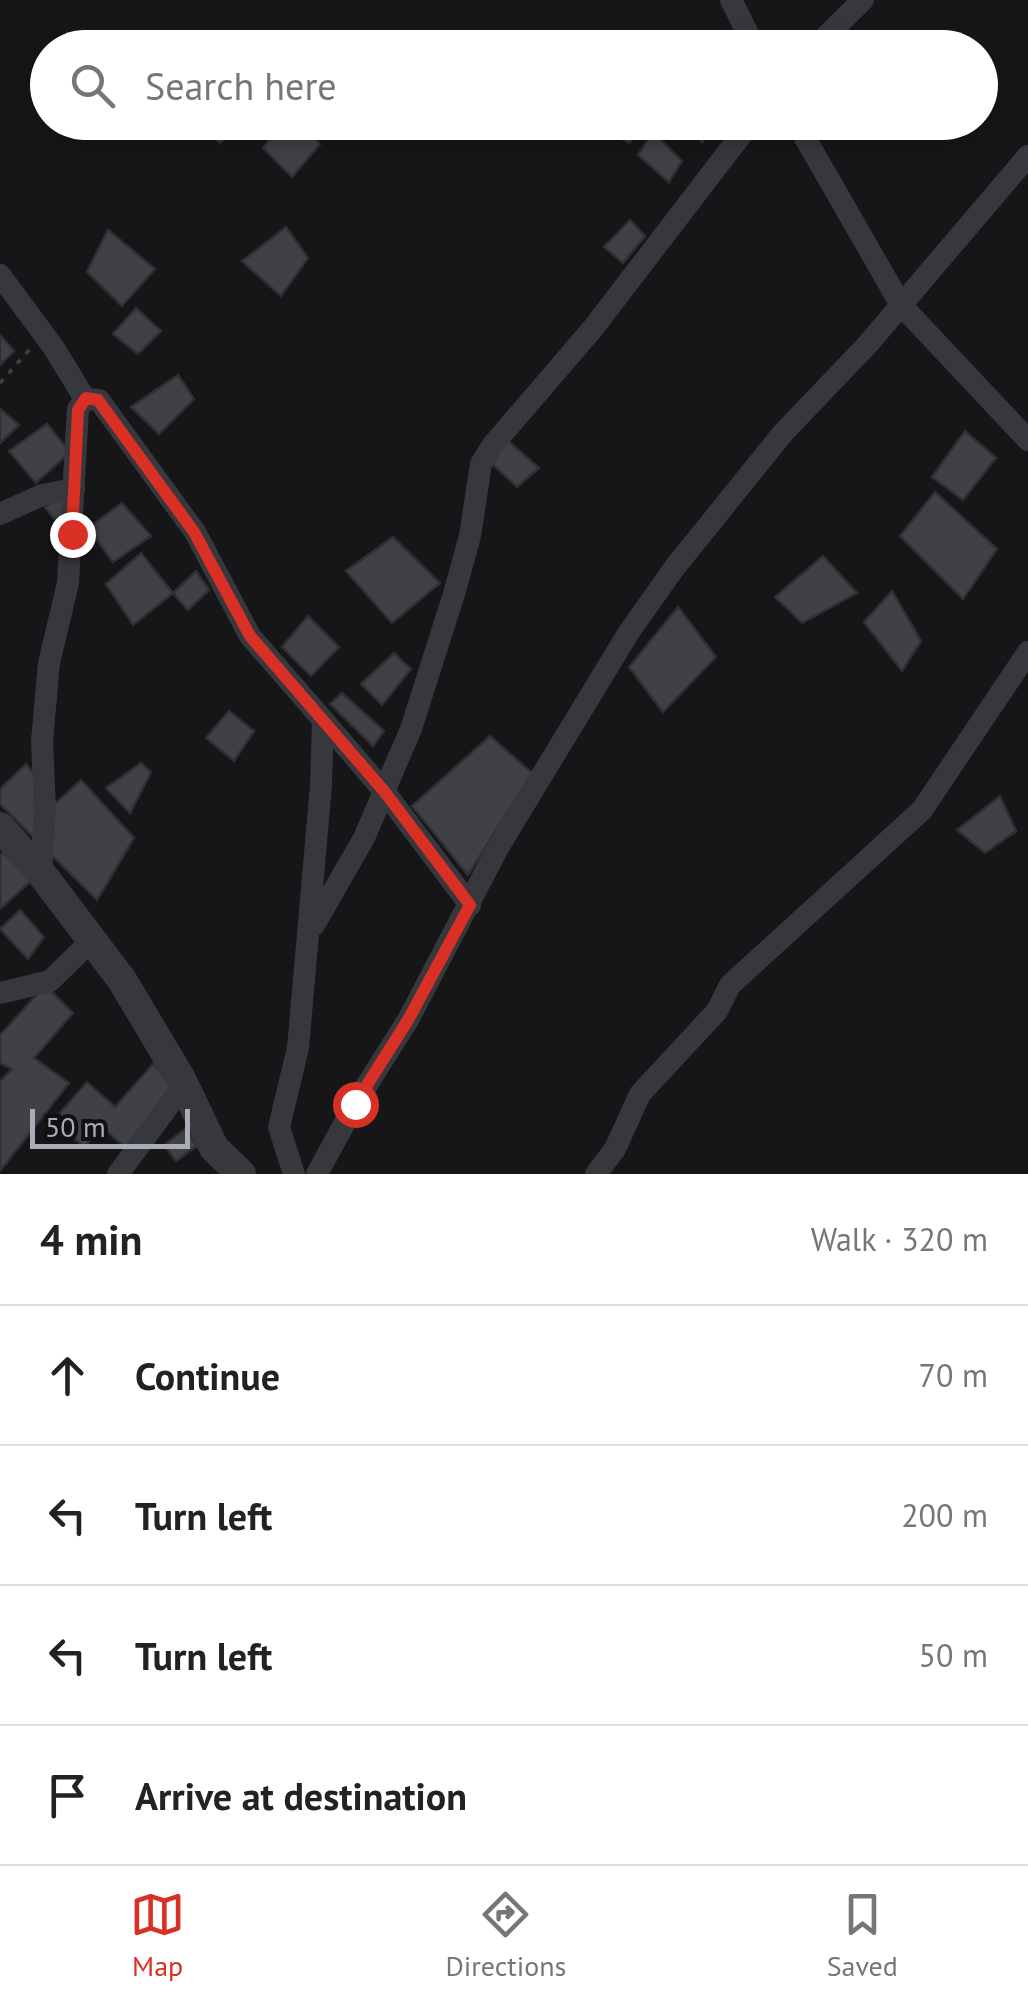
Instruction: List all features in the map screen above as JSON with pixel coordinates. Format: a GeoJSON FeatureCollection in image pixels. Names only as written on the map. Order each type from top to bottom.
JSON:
{"type":"FeatureCollection","features":[{"type":"Feature","properties":{"kind":"street"},"geometry":{"type":"LineString","coordinates":[[731,0],[747,30]]}},
{"type":"Feature","properties":{"kind":"street"},"geometry":{"type":"LineString","coordinates":[[832,30],[863,0]]}},
{"type":"Feature","properties":{"kind":"street"},"geometry":{"type":"LineString","coordinates":[[310,932],[364,838],[411,729],[470,536],[481,464],[594,327],[737,140]]}},
{"type":"Feature","properties":{"kind":"street"},"geometry":{"type":"LineString","coordinates":[[806,140],[901,305],[1028,440]]}},
{"type":"Feature","properties":{"kind":"street"},"geometry":{"type":"LineString","coordinates":[[316,1174],[408,1020],[499,846],[589,694],[663,583],[783,434],[901,305],[1028,156]]}},
{"type":"Feature","properties":{"kind":"street"},"geometry":{"type":"LineString","coordinates":[[0,275],[86,398],[98,400],[194,532],[250,636],[384,791],[470,905]]}},
{"type":"Feature","properties":{"kind":"street"},"geometry":{"type":"LineString","coordinates":[[42,873],[42,741],[49,663],[68,583],[78,410],[86,398]]}},
{"type":"Feature","properties":{"kind":"street"},"geometry":{"type":"LineString","coordinates":[[0,514],[42,494],[74,488]]}},
{"type":"Feature","properties":{"kind":"street"},"geometry":{"type":"LineString","coordinates":[[596,1174],[614,1149],[640,1094],[717,1011],[730,985],[922,810],[1028,652]]}},
{"type":"Feature","properties":{"kind":"street"},"geometry":{"type":"LineString","coordinates":[[294,1174],[278,1127],[298,1048],[322,784],[323,720]]}},
{"type":"Feature","properties":{"kind":"street"},"geometry":{"type":"LineString","coordinates":[[0,827],[42,873],[122,980],[184,1085],[214,1148],[241,1174]]}},
{"type":"Feature","properties":{"kind":"street"},"geometry":{"type":"LineString","coordinates":[[0,993],[50,981],[92,940]]}},
{"type":"Feature","properties":{"kind":"street"},"geometry":{"type":"LineString","coordinates":[[118,1174],[184,1085]]}},
{"type":"Feature","properties":{"kind":"path"},"geometry":{"type":"LineString","coordinates":[[0,383],[44,334]]}},
{"type":"Feature","properties":{"kind":"building"},"geometry":{"type":"Polygon","coordinates":[[[269,140],[316,140],[320,144],[292,177],[263,148],[269,140]]]}},
{"type":"Feature","properties":{"kind":"building"},"geometry":{"type":"Polygon","coordinates":[[[648,140],[661,140],[682,161],[669,182],[638,155],[648,140]]]}},
{"type":"Feature","properties":{"kind":"building"},"geometry":{"type":"Polygon","coordinates":[[[630,220],[645,236],[623,263],[604,247],[630,220]]]}},
{"type":"Feature","properties":{"kind":"building"},"geometry":{"type":"Polygon","coordinates":[[[286,227],[308,258],[281,296],[242,261],[286,227]]]}},
{"type":"Feature","properties":{"kind":"building"},"geometry":{"type":"Polygon","coordinates":[[[108,230],[155,269],[122,306],[87,272],[108,230]]]}},
{"type":"Feature","properties":{"kind":"building"},"geometry":{"type":"Polygon","coordinates":[[[136,308],[161,331],[138,354],[113,334],[136,308]]]}},
{"type":"Feature","properties":{"kind":"building"},"geometry":{"type":"Polygon","coordinates":[[[0,335],[14,351],[0,365],[0,335]]]}},
{"type":"Feature","properties":{"kind":"building"},"geometry":{"type":"Polygon","coordinates":[[[178,375],[194,399],[159,434],[131,407],[178,375]]]}},
{"type":"Feature","properties":{"kind":"building"},"geometry":{"type":"Polygon","coordinates":[[[0,409],[19,425],[0,443],[0,409]]]}},
{"type":"Feature","properties":{"kind":"building"},"geometry":{"type":"Polygon","coordinates":[[[47,424],[70,452],[36,483],[9,451],[47,424]]]}},
{"type":"Feature","properties":{"kind":"building"},"geometry":{"type":"Polygon","coordinates":[[[965,431],[996,458],[963,500],[932,477],[965,431]]]}},
{"type":"Feature","properties":{"kind":"building"},"geometry":{"type":"Polygon","coordinates":[[[507,440],[539,468],[517,487],[490,462],[507,440]]]}},
{"type":"Feature","properties":{"kind":"building"},"geometry":{"type":"Polygon","coordinates":[[[935,492],[997,549],[963,599],[900,536],[935,492]]]}},
{"type":"Feature","properties":{"kind":"building"},"geometry":{"type":"Polygon","coordinates":[[[62,494],[70,540],[45,507],[62,494]]]}},
{"type":"Feature","properties":{"kind":"building"},"geometry":{"type":"Polygon","coordinates":[[[122,503],[151,536],[113,562],[88,528],[122,503]]]}},
{"type":"Feature","properties":{"kind":"building"},"geometry":{"type":"Polygon","coordinates":[[[393,537],[440,583],[392,623],[346,571],[393,537]]]}},
{"type":"Feature","properties":{"kind":"building"},"geometry":{"type":"Polygon","coordinates":[[[141,553],[173,593],[133,625],[106,584],[141,553]]]}},
{"type":"Feature","properties":{"kind":"building"},"geometry":{"type":"Polygon","coordinates":[[[823,556],[857,593],[802,623],[775,597],[823,556]]]}},
{"type":"Feature","properties":{"kind":"building"},"geometry":{"type":"Polygon","coordinates":[[[196,571],[209,590],[188,610],[173,593],[196,571]]]}},
{"type":"Feature","properties":{"kind":"building"},"geometry":{"type":"Polygon","coordinates":[[[892,591],[921,641],[902,671],[864,622],[892,591]]]}},
{"type":"Feature","properties":{"kind":"building"},"geometry":{"type":"Polygon","coordinates":[[[678,607],[716,657],[663,712],[629,667],[678,607]]]}},
{"type":"Feature","properties":{"kind":"building"},"geometry":{"type":"Polygon","coordinates":[[[308,616],[339,647],[311,676],[282,647],[308,616]]]}},
{"type":"Feature","properties":{"kind":"building"},"geometry":{"type":"Polygon","coordinates":[[[394,653],[411,669],[382,705],[361,684],[394,653]]]}},
{"type":"Feature","properties":{"kind":"building"},"geometry":{"type":"Polygon","coordinates":[[[342,693],[384,731],[373,746],[330,704],[342,693]]]}},
{"type":"Feature","properties":{"kind":"building"},"geometry":{"type":"Polygon","coordinates":[[[229,711],[254,731],[234,761],[206,738],[229,711]]]}},
{"type":"Feature","properties":{"kind":"building"},"geometry":{"type":"Polygon","coordinates":[[[490,736],[532,773],[468,875],[412,806],[490,736]]]}},
{"type":"Feature","properties":{"kind":"building"},"geometry":{"type":"Polygon","coordinates":[[[141,763],[151,772],[130,813],[106,788],[141,763]]]}},
{"type":"Feature","properties":{"kind":"building"},"geometry":{"type":"Polygon","coordinates":[[[26,764],[56,803],[81,780],[134,838],[97,900],[0,804],[0,789],[26,764]]]}},
{"type":"Feature","properties":{"kind":"building"},"geometry":{"type":"Polygon","coordinates":[[[1000,796],[1016,831],[985,853],[957,830],[1000,796]]]}},
{"type":"Feature","properties":{"kind":"building"},"geometry":{"type":"Polygon","coordinates":[[[3,852],[31,881],[0,909],[0,855],[3,852]]]}},
{"type":"Feature","properties":{"kind":"building"},"geometry":{"type":"Polygon","coordinates":[[[20,910],[44,937],[28,959],[0,929],[20,910]]]}},
{"type":"Feature","properties":{"kind":"building"},"geometry":{"type":"Polygon","coordinates":[[[42,989],[51,991],[73,1013],[34,1058],[69,1083],[0,1171],[0,1081],[12,1069],[0,1063],[0,1035],[42,989]]]}},
{"type":"Feature","properties":{"kind":"building"},"geometry":{"type":"Polygon","coordinates":[[[153,1064],[178,1087],[127,1149],[102,1127],[84,1147],[54,1120],[87,1082],[115,1107],[153,1064]]]}},
{"type":"Feature","properties":{"kind":"building"},"geometry":{"type":"Polygon","coordinates":[[[185,1129],[197,1146],[176,1161],[164,1145],[185,1129]]]}},
{"type":"Feature","properties":{"kind":"route"},"geometry":{"type":"LineString","coordinates":[[72,534],[78,410],[86,398],[98,400],[194,532],[250,636],[384,791],[470,905],[408,1020],[355,1104]]}}]}
